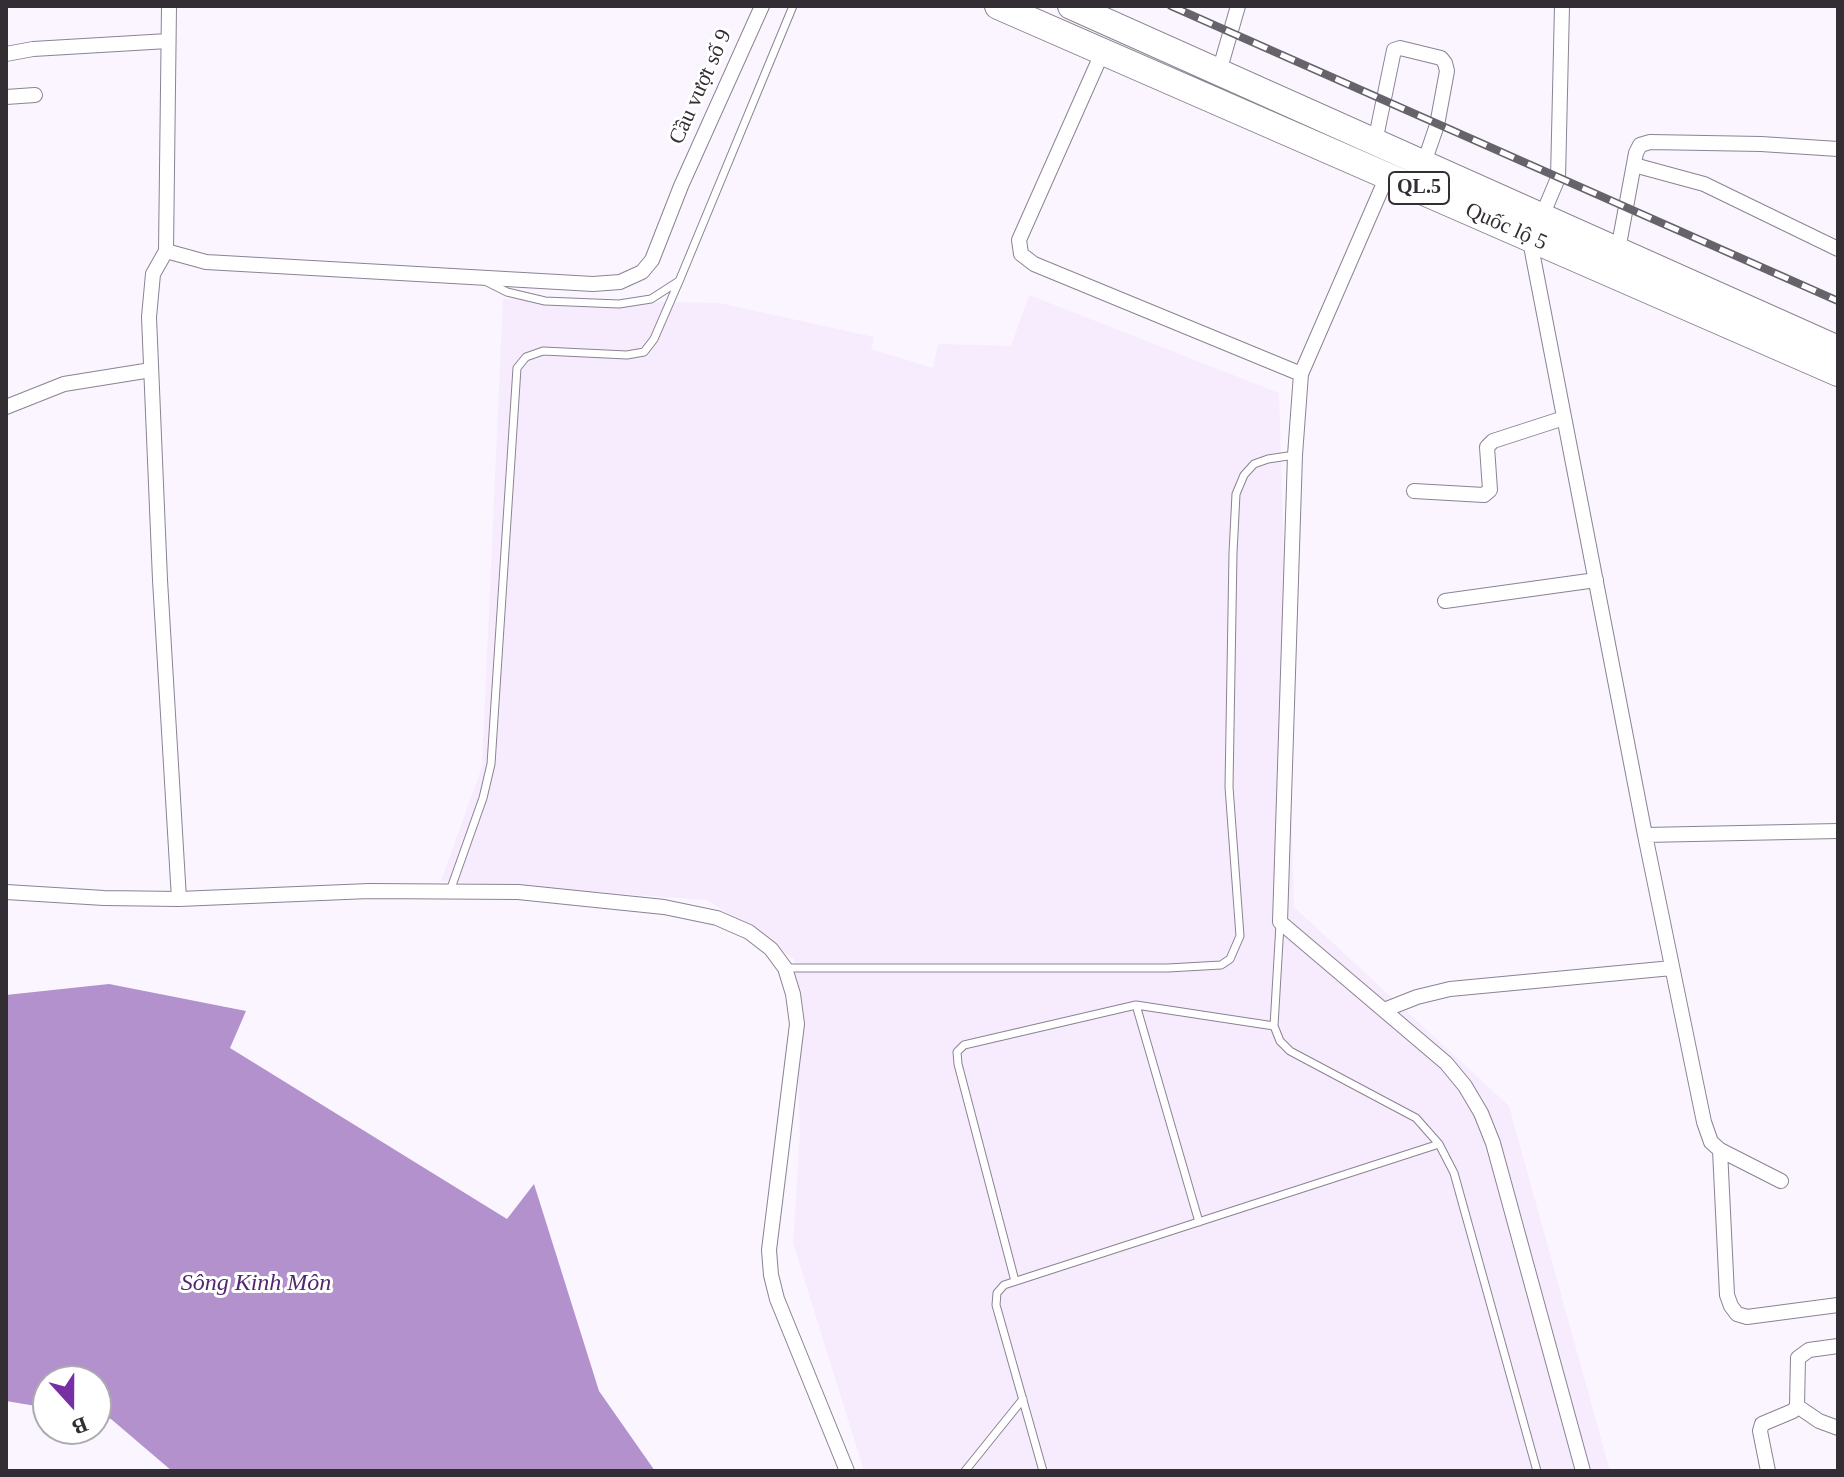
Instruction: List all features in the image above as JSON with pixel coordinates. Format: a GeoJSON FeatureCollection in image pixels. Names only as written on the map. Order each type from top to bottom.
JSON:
{"type":"FeatureCollection","features":[{"type":"Feature","properties":{"kind":"highway","name":"Quốc lộ 5"},"geometry":{"type":"LineString","coordinates":[[998,6],[1388,174],[1536,226],[1618,250],[1838,349]]}},
{"type":"Feature","properties":{"kind":"highway","name":"Quốc lộ 5"},"geometry":{"type":"LineString","coordinates":[[1071,6],[1424,163],[1536,226],[1838,373]]}},
{"type":"Feature","properties":{"kind":"street"},"geometry":{"type":"LineString","coordinates":[[169,6],[166,251],[153,274],[149,317],[179,899]]}},
{"type":"Feature","properties":{"kind":"street","name":"Cầu vượt số 9"},"geometry":{"type":"LineString","coordinates":[[166,251],[206,262],[593,284],[620,282],[642,272],[652,260],[681,186],[762,6]]}},
{"type":"Feature","properties":{"kind":"street"},"geometry":{"type":"LineString","coordinates":[[1219,72],[1238,6]]}},
{"type":"Feature","properties":{"kind":"street"},"geometry":{"type":"LineString","coordinates":[[1562,6],[1558,178],[1536,226],[1564,418],[1704,1122],[1711,1142],[1720,1150],[1781,1181]]}},
{"type":"Feature","properties":{"kind":"street"},"geometry":{"type":"LineString","coordinates":[[6,54],[33,49],[168,41]]}},
{"type":"Feature","properties":{"kind":"street"},"geometry":{"type":"LineString","coordinates":[[1375,142],[1394,50],[1400,48],[1441,58],[1447,71],[1437,125],[1424,163]]}},
{"type":"Feature","properties":{"kind":"street"},"geometry":{"type":"LineString","coordinates":[[1103,51],[1019,240],[1021,254],[1034,264],[1301,374]]}},
{"type":"Feature","properties":{"kind":"street"},"geometry":{"type":"LineString","coordinates":[[6,97],[35,95]]}},
{"type":"Feature","properties":{"kind":"street"},"geometry":{"type":"LineString","coordinates":[[1618,250],[1640,145],[1650,142],[1761,144],[1838,149]]}},
{"type":"Feature","properties":{"kind":"street"},"geometry":{"type":"LineString","coordinates":[[1634,165],[1704,184],[1838,249]]}},
{"type":"Feature","properties":{"kind":"street"},"geometry":{"type":"LineString","coordinates":[[1388,174],[1301,374],[1295,455],[1280,922],[1446,1063],[1481,1113],[1493,1143],[1583,1471]]}},
{"type":"Feature","properties":{"kind":"street"},"geometry":{"type":"LineString","coordinates":[[6,407],[64,384],[151,370]]}},
{"type":"Feature","properties":{"kind":"street"},"geometry":{"type":"LineString","coordinates":[[1414,491],[1484,495],[1490,490],[1487,447],[1493,441],[1564,418]]}},
{"type":"Feature","properties":{"kind":"street"},"geometry":{"type":"LineString","coordinates":[[1445,601],[1596,580]]}},
{"type":"Feature","properties":{"kind":"street"},"geometry":{"type":"LineString","coordinates":[[1645,835],[1838,831]]}},
{"type":"Feature","properties":{"kind":"street"},"geometry":{"type":"LineString","coordinates":[[6,892],[179,899],[369,891],[518,892],[664,907],[704,915],[749,932],[771,949],[785,968],[797,1024],[769,1250],[771,1275],[777,1299],[847,1471]]}},
{"type":"Feature","properties":{"kind":"street"},"geometry":{"type":"LineString","coordinates":[[1384,1010],[1450,989],[1672,968]]}},
{"type":"Feature","properties":{"kind":"street"},"geometry":{"type":"LineString","coordinates":[[1720,1150],[1727,1295],[1737,1314],[1747,1317],[1838,1305]]}},
{"type":"Feature","properties":{"kind":"street"},"geometry":{"type":"LineString","coordinates":[[1768,1471],[1760,1431],[1762,1424],[1793,1411],[1797,1406],[1798,1358],[1809,1350],[1838,1346]]}},
{"type":"Feature","properties":{"kind":"street"},"geometry":{"type":"LineString","coordinates":[[1797,1406],[1819,1421],[1838,1428]]}},
{"type":"Feature","properties":{"kind":"lane"},"geometry":{"type":"LineString","coordinates":[[450,892],[483,798],[491,764],[517,368],[526,357],[543,351],[627,355],[644,352],[654,339],[793,6]]}},
{"type":"Feature","properties":{"kind":"lane"},"geometry":{"type":"LineString","coordinates":[[478,278],[507,292],[545,301],[619,304],[651,299],[680,279]]}},
{"type":"Feature","properties":{"kind":"lane"},"geometry":{"type":"LineString","coordinates":[[785,968],[1168,968],[1221,965],[1230,959],[1240,936],[1229,787],[1236,494],[1244,475],[1254,464],[1295,455]]}},
{"type":"Feature","properties":{"kind":"lane"},"geometry":{"type":"LineString","coordinates":[[1280,922],[1274,1026],[1280,1041],[1290,1051],[1416,1118],[1439,1144],[1460,1190],[1537,1471]]}},
{"type":"Feature","properties":{"kind":"lane"},"geometry":{"type":"LineString","coordinates":[[1015,1281],[958,1064],[957,1052],[964,1045],[1136,1005],[1274,1026]]}},
{"type":"Feature","properties":{"kind":"lane"},"geometry":{"type":"LineString","coordinates":[[1136,1005],[1199,1222]]}},
{"type":"Feature","properties":{"kind":"lane"},"geometry":{"type":"LineString","coordinates":[[1043,1471],[996,1305],[997,1293],[1004,1285],[1439,1144]]}},
{"type":"Feature","properties":{"kind":"lane"},"geometry":{"type":"LineString","coordinates":[[965,1471],[1023,1399]]}},
{"type":"Feature","properties":{"kind":"shaded area"},"geometry":{"type":"Polygon","coordinates":[[[1029,295],[1279,393],[1294,907],[1509,1106],[1610,1471],[864,1471],[793,1243],[800,1134],[794,959],[707,900],[441,881],[482,767],[503,299],[719,303],[874,337],[871,349],[933,368],[938,344],[1011,346],[1029,295]]]}},
{"type":"Feature","properties":{"kind":"water","name":"Sông Kinh Môn"},"geometry":{"type":"Polygon","coordinates":[[[109,984],[246,1011],[230,1048],[507,1219],[534,1184],[599,1391],[655,1471],[172,1471],[112,1420],[112,1365],[32,1365],[32,1405],[6,1401],[6,995],[109,984]]]}},
{"type":"Feature","properties":{"kind":"railway"},"geometry":{"type":"LineString","coordinates":[[1171,6],[1838,301]]}}]}
